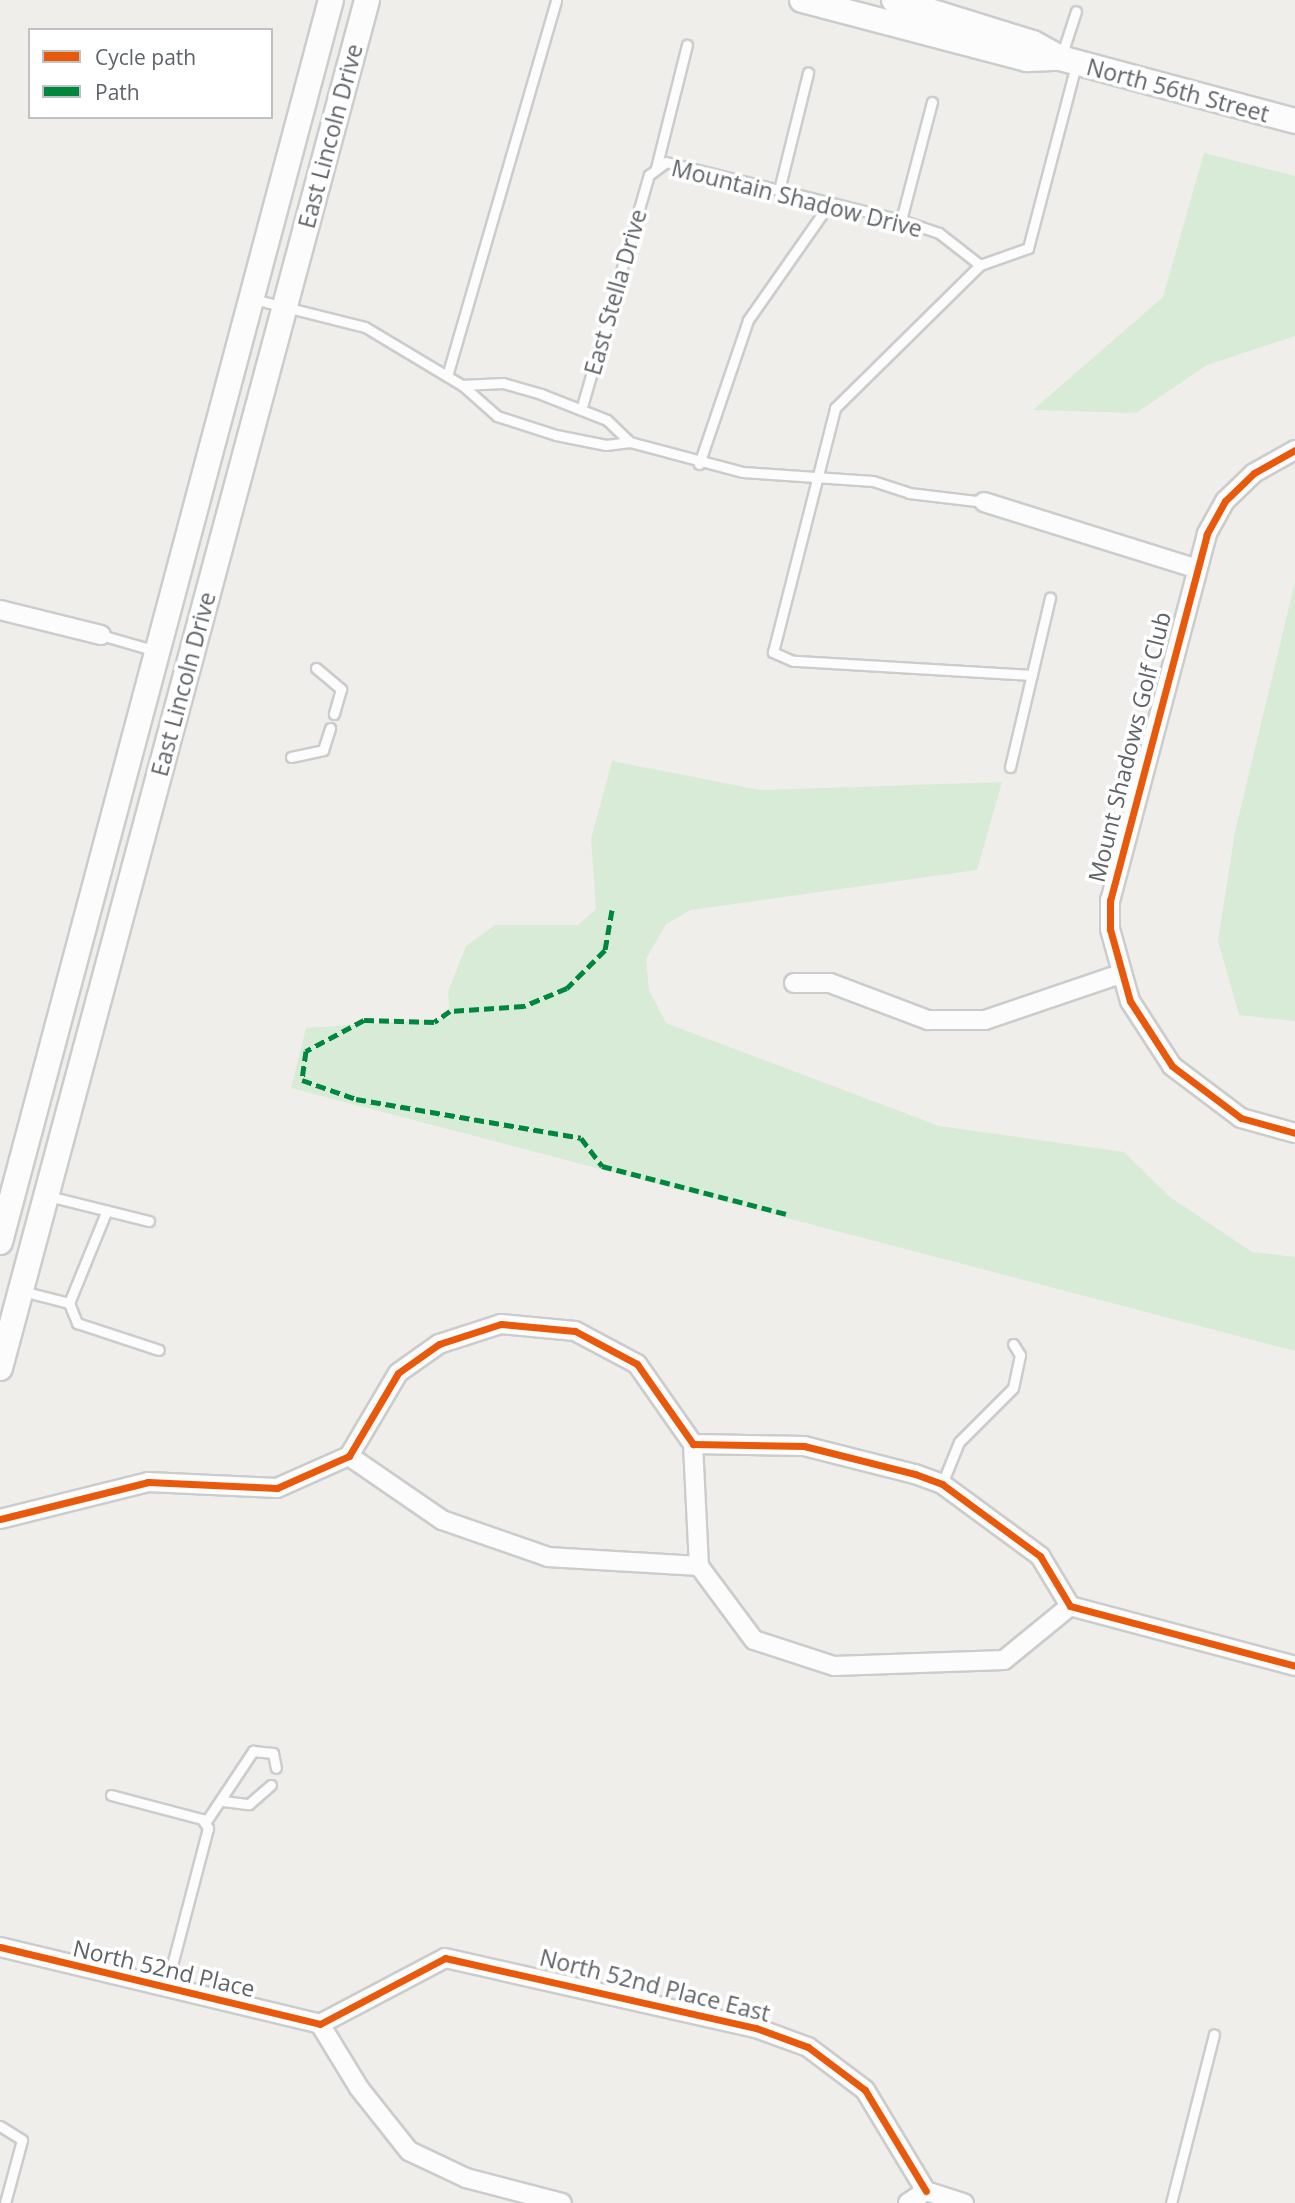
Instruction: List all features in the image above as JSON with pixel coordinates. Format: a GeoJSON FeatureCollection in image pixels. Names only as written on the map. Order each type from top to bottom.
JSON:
{"type":"FeatureCollection","features":[{"type":"Feature","properties":{"kind":"main road","name":"East Lincoln Drive"},"geometry":{"type":"LineString","coordinates":[[0,1242],[160,652],[331,0]]}},
{"type":"Feature","properties":{"kind":"main road","name":"East Lincoln Drive"},"geometry":{"type":"LineString","coordinates":[[0,1368],[283,306],[368,0]]}},
{"type":"Feature","properties":{"kind":"main road","name":"North 56th Street"},"geometry":{"type":"LineString","coordinates":[[802,0],[1027,59],[1068,60]]}},
{"type":"Feature","properties":{"kind":"main road","name":"North 56th Street"},"geometry":{"type":"LineString","coordinates":[[894,0],[1033,43],[1068,60],[1295,121]]}},
{"type":"Feature","properties":{"kind":"main road"},"geometry":{"type":"LineString","coordinates":[[162,763],[156,733],[181,630],[173,603]]}},
{"type":"Feature","properties":{"kind":"main road"},"geometry":{"type":"LineString","coordinates":[[32,1121],[64,1130]]}},
{"type":"Feature","properties":{"kind":"street","name":"Mount Shadows Golf Club"},"geometry":{"type":"LineString","coordinates":[[1295,450],[1254,473],[1225,502],[1194,568],[1113,878],[1110,929],[1120,974],[1149,1036],[1196,1089],[1241,1118],[1295,1133]]}},
{"type":"Feature","properties":{"kind":"street"},"geometry":{"type":"LineString","coordinates":[[984,502],[1194,568]]}},
{"type":"Feature","properties":{"kind":"street","name":"East Lincoln Drive"},"geometry":{"type":"LineString","coordinates":[[0,610],[101,635]]}},
{"type":"Feature","properties":{"kind":"street"},"geometry":{"type":"LineString","coordinates":[[794,983],[830,984],[928,1020],[985,1020],[1120,974]]}},
{"type":"Feature","properties":{"kind":"street"},"geometry":{"type":"LineString","coordinates":[[0,1519],[148,1482],[277,1488],[349,1456],[398,1373],[439,1344],[501,1324],[575,1331],[615,1347],[637,1364],[693,1444],[699,1566],[754,1640],[834,1666],[1004,1660],[1070,1606]]}},
{"type":"Feature","properties":{"kind":"street"},"geometry":{"type":"LineString","coordinates":[[693,1444],[804,1446],[942,1484],[1040,1556],[1070,1606],[1295,1665]]}},
{"type":"Feature","properties":{"kind":"street"},"geometry":{"type":"LineString","coordinates":[[349,1456],[442,1520],[548,1557],[699,1566]]}},
{"type":"Feature","properties":{"kind":"street","name":"North 52nd Place"},"geometry":{"type":"LineString","coordinates":[[0,1947],[320,2024]]}},
{"type":"Feature","properties":{"kind":"street","name":"North 52nd Place East"},"geometry":{"type":"LineString","coordinates":[[320,2024],[445,1958],[756,2028],[808,2047],[865,2090],[926,2191]]}},
{"type":"Feature","properties":{"kind":"street"},"geometry":{"type":"LineString","coordinates":[[320,2024],[359,2088],[409,2151],[466,2178],[562,2203]]}},
{"type":"Feature","properties":{"kind":"street"},"geometry":{"type":"LineString","coordinates":[[908,2203],[926,2191],[964,2203]]}},
{"type":"Feature","properties":{"kind":"lane"},"geometry":{"type":"LineString","coordinates":[[447,376],[556,0]]}},
{"type":"Feature","properties":{"kind":"lane"},"geometry":{"type":"LineString","coordinates":[[1032,675],[793,661],[773,652],[816,479],[842,399],[980,265],[1032,242],[1076,11]]}},
{"type":"Feature","properties":{"kind":"lane"},"geometry":{"type":"LineString","coordinates":[[656,168],[687,45]]}},
{"type":"Feature","properties":{"kind":"lane"},"geometry":{"type":"LineString","coordinates":[[779,190],[808,73]]}},
{"type":"Feature","properties":{"kind":"lane"},"geometry":{"type":"LineString","coordinates":[[901,220],[932,102]]}},
{"type":"Feature","properties":{"kind":"lane","name":"Mountain Shadow Drive"},"geometry":{"type":"LineString","coordinates":[[649,175],[666,162],[901,220],[939,233],[980,265]]}},
{"type":"Feature","properties":{"kind":"lane","name":"East Stella Drive"},"geometry":{"type":"LineString","coordinates":[[581,410],[649,175]]}},
{"type":"Feature","properties":{"kind":"lane"},"geometry":{"type":"LineString","coordinates":[[699,464],[748,320],[830,202]]}},
{"type":"Feature","properties":{"kind":"lane"},"geometry":{"type":"LineString","coordinates":[[251,299],[365,327],[462,385],[497,416],[556,435],[606,445],[630,442],[699,464],[816,479],[873,481],[909,493],[984,502]]}},
{"type":"Feature","properties":{"kind":"lane"},"geometry":{"type":"LineString","coordinates":[[462,385],[503,383],[607,419],[630,442]]}},
{"type":"Feature","properties":{"kind":"lane"},"geometry":{"type":"LineString","coordinates":[[1010,767],[1050,598]]}},
{"type":"Feature","properties":{"kind":"lane","name":"East Lincoln Drive"},"geometry":{"type":"LineString","coordinates":[[101,635],[160,652]]}},
{"type":"Feature","properties":{"kind":"lane"},"geometry":{"type":"LineString","coordinates":[[316,667],[341,688],[334,714]]}},
{"type":"Feature","properties":{"kind":"lane"},"geometry":{"type":"LineString","coordinates":[[292,757],[323,750],[330,728]]}},
{"type":"Feature","properties":{"kind":"lane"},"geometry":{"type":"LineString","coordinates":[[47,1196],[149,1221]]}},
{"type":"Feature","properties":{"kind":"lane"},"geometry":{"type":"LineString","coordinates":[[107,1210],[69,1303],[77,1322],[159,1350]]}},
{"type":"Feature","properties":{"kind":"lane"},"geometry":{"type":"LineString","coordinates":[[21,1291],[69,1303]]}},
{"type":"Feature","properties":{"kind":"lane"},"geometry":{"type":"LineString","coordinates":[[942,1484],[959,1442],[1013,1388],[1020,1355],[1013,1345]]}},
{"type":"Feature","properties":{"kind":"lane"},"geometry":{"type":"LineString","coordinates":[[166,1988],[204,1852],[205,1824],[223,1801],[253,1751],[272,1753],[276,1768]]}},
{"type":"Feature","properties":{"kind":"lane"},"geometry":{"type":"LineString","coordinates":[[223,1801],[249,1804],[271,1785]]}},
{"type":"Feature","properties":{"kind":"lane"},"geometry":{"type":"LineString","coordinates":[[111,1796],[205,1824]]}},
{"type":"Feature","properties":{"kind":"lane"},"geometry":{"type":"LineString","coordinates":[[1171,2203],[1214,2034]]}},
{"type":"Feature","properties":{"kind":"lane"},"geometry":{"type":"LineString","coordinates":[[0,2126],[22,2140],[5,2203]]}},
{"type":"Feature","properties":{"kind":"green space"},"geometry":{"type":"Polygon","coordinates":[[[1204,153],[1295,176],[1295,336],[1207,365],[1136,413],[1033,410],[1163,297],[1204,153]]]}},
{"type":"Feature","properties":{"kind":"green space"},"geometry":{"type":"Polygon","coordinates":[[[1295,582],[1295,1021],[1239,1015],[1218,941],[1235,832],[1295,582]]]}},
{"type":"Feature","properties":{"kind":"green space"},"geometry":{"type":"Polygon","coordinates":[[[612,761],[760,790],[1002,782],[977,870],[691,910],[666,924],[646,959],[649,990],[666,1023],[939,1126],[1124,1152],[1170,1197],[1252,1252],[1295,1257],[1295,1351],[291,1088],[306,1028],[450,1018],[448,992],[466,946],[495,925],[578,925],[596,909],[591,839],[612,761]]]}},
{"type":"Feature","properties":{"kind":"marked path"},"geometry":{"type":"LineString","coordinates":[[612,910],[605,950],[567,988],[524,1006],[450,1011],[434,1022],[364,1020],[306,1051],[302,1080],[356,1099],[581,1138],[602,1166],[786,1214]]}},
{"type":"Feature","properties":{"kind":"cycle path"},"geometry":{"type":"LineString","coordinates":[[1295,450],[1254,473],[1225,501],[1207,534],[1110,900],[1110,929],[1130,1001],[1172,1066],[1241,1118],[1295,1133]]}},
{"type":"Feature","properties":{"kind":"cycle path"},"geometry":{"type":"LineString","coordinates":[[0,1519],[148,1482],[277,1488],[349,1456],[398,1373],[439,1344],[501,1324],[575,1331],[637,1364],[693,1444],[804,1446],[915,1474],[942,1484],[1040,1556],[1070,1606],[1295,1666]]}},
{"type":"Feature","properties":{"kind":"cycle path"},"geometry":{"type":"LineString","coordinates":[[0,1947],[320,2024],[445,1958],[756,2028],[808,2047],[865,2090],[926,2191]]}}]}
